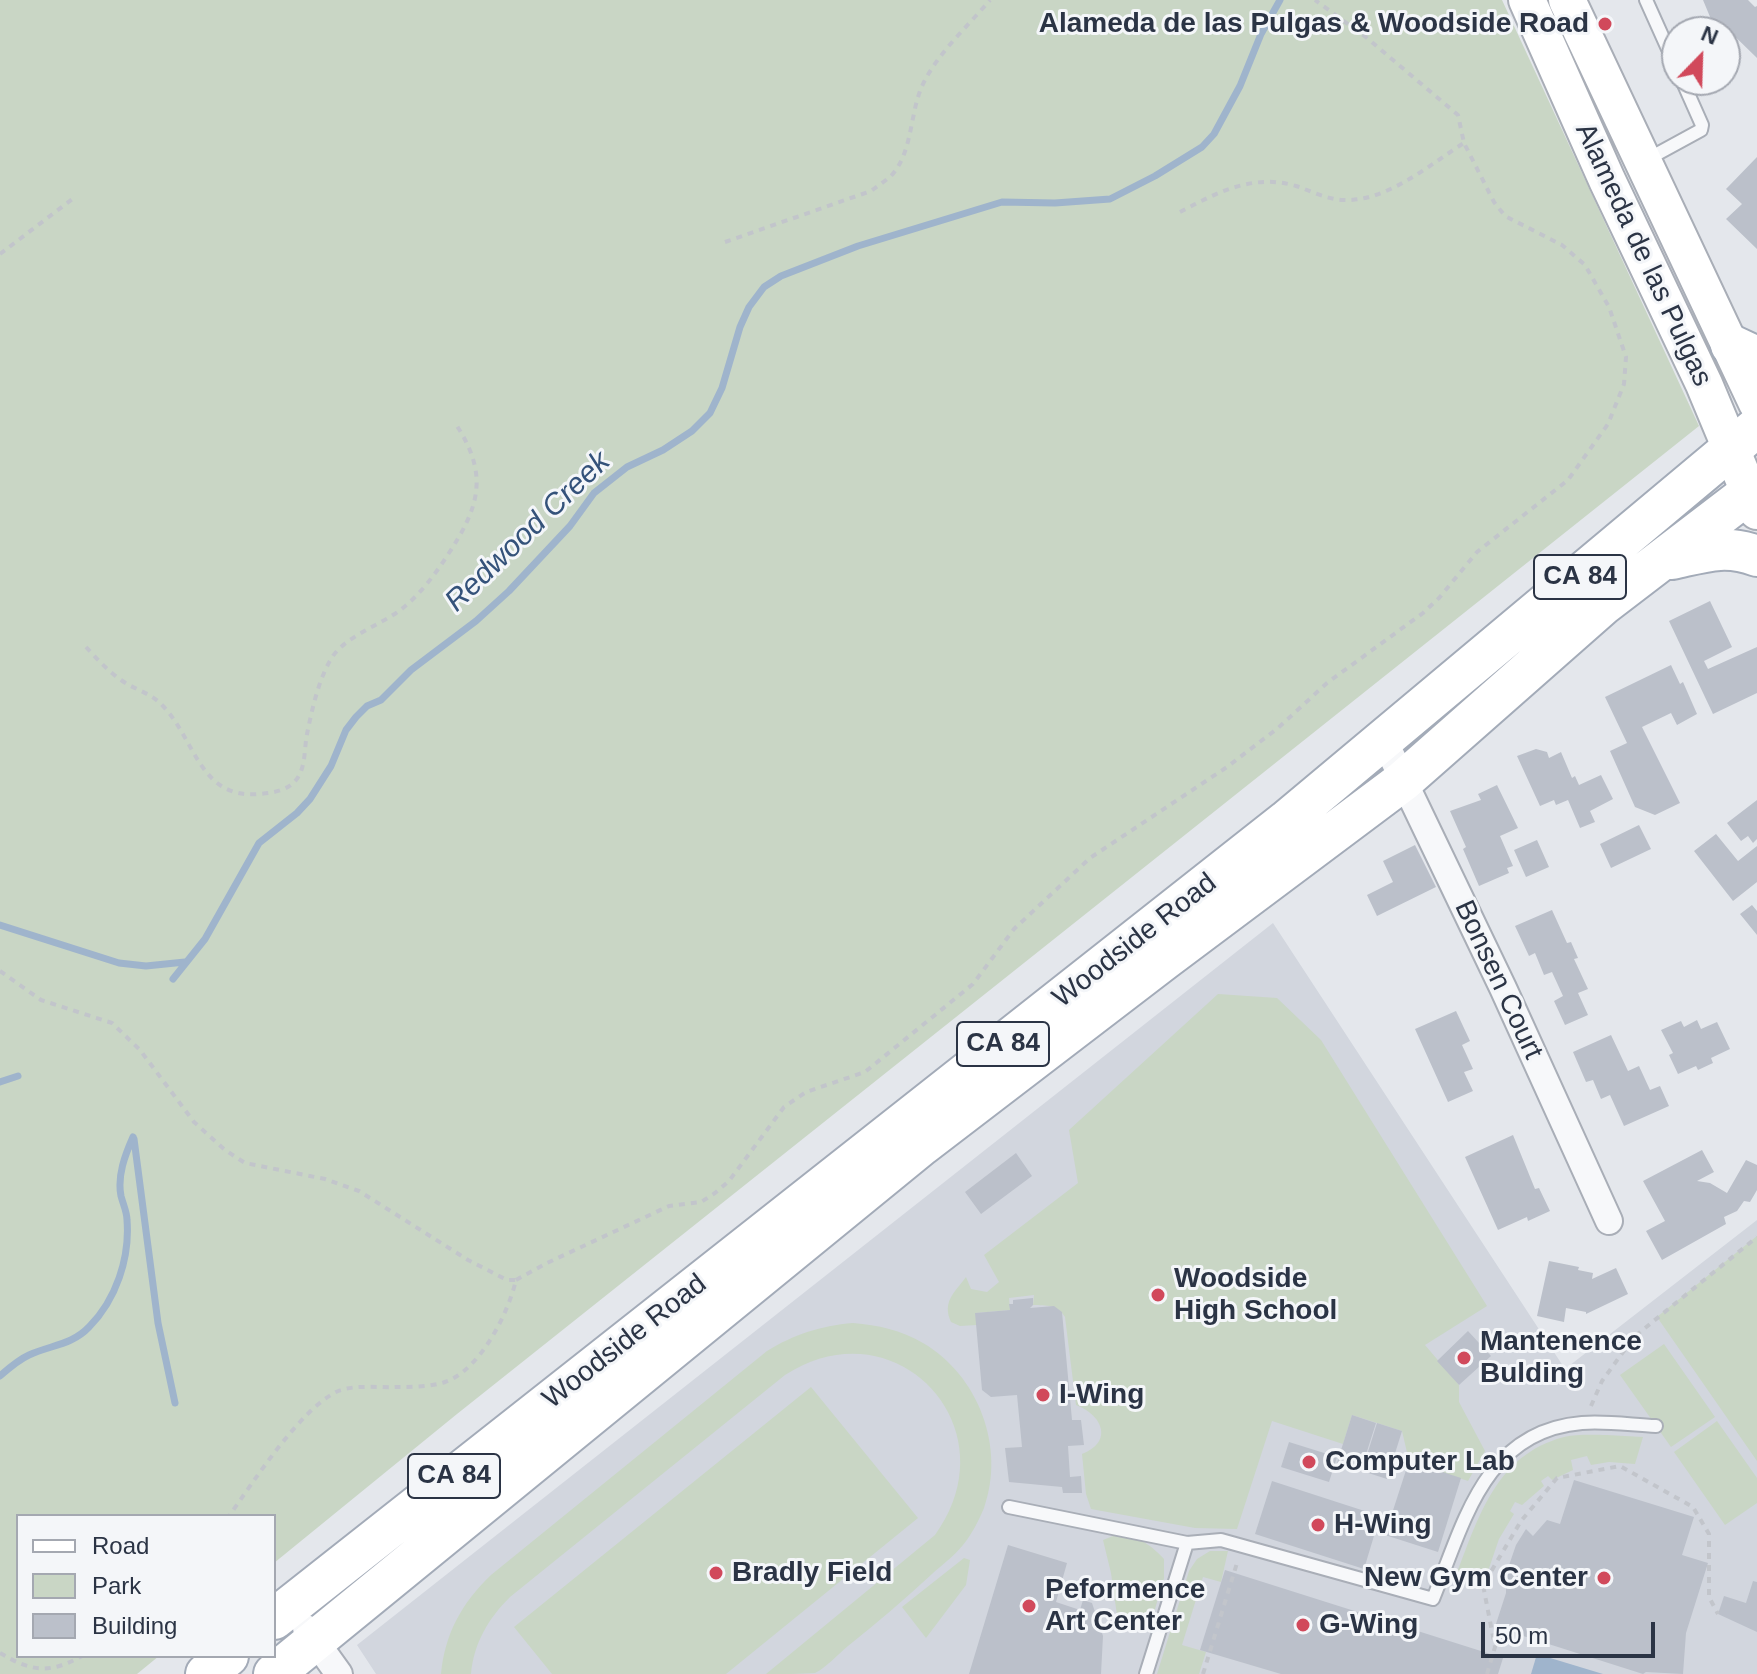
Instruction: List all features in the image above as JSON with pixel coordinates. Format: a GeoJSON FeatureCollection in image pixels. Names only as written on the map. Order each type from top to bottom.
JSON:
{"type":"FeatureCollection","features":[{"type":"Feature","properties":{"kind":"main road","name":"Alameda de las Pulgas"},"geometry":{"type":"LineString","coordinates":[[1527,0],[1607,180],[1704,384],[1744,438],[1755,497]]}},
{"type":"Feature","properties":{"kind":"main road","name":"Alameda de las Pulgas"},"geometry":{"type":"LineString","coordinates":[[1567,0],[1643,162],[1744,351],[1757,403]]}},
{"type":"Feature","properties":{"kind":"main road"},"geometry":{"type":"LineString","coordinates":[[1607,180],[1643,162]]}},
{"type":"Feature","properties":{"kind":"main road","name":"Woodside Road"},"geometry":{"type":"LineString","coordinates":[[282,1613],[1286,821],[1744,438]]}},
{"type":"Feature","properties":{"kind":"main road","name":"Woodside Road"},"geometry":{"type":"LineString","coordinates":[[274,1674],[922,1145],[1403,781],[1604,604],[1755,497]]}},
{"type":"Feature","properties":{"kind":"main road"},"geometry":{"type":"LineString","coordinates":[[1660,562],[1719,549],[1739,549],[1757,556]]}},
{"type":"Feature","properties":{"kind":"main road"},"geometry":{"type":"LineString","coordinates":[[206,1674],[226,1658]]}},
{"type":"Feature","properties":{"kind":"street","name":"Bonsen Court"},"geometry":{"type":"LineString","coordinates":[[1384,740],[1503,988],[1609,1221]]}},
{"type":"Feature","properties":{"kind":"street"},"geometry":{"type":"LineString","coordinates":[[282,1613],[315,1640],[339,1674]]}},
{"type":"Feature","properties":{"kind":"lane"},"geometry":{"type":"LineString","coordinates":[[1646,0],[1661,33]]}},
{"type":"Feature","properties":{"kind":"lane"},"geometry":{"type":"LineString","coordinates":[[1643,162],[1701,130],[1702,125],[1689,96]]}},
{"type":"Feature","properties":{"kind":"lane"},"geometry":{"type":"LineString","coordinates":[[1009,1507],[1187,1543],[1221,1540],[1433,1599],[1474,1499],[1489,1473],[1508,1452],[1533,1435],[1558,1427],[1584,1423],[1656,1426]]}},
{"type":"Feature","properties":{"kind":"lane"},"geometry":{"type":"LineString","coordinates":[[1146,1674],[1187,1543]]}},
{"type":"Feature","properties":{"kind":"path"},"geometry":{"type":"LineString","coordinates":[[725,242],[871,191],[892,175],[902,159],[917,95],[925,80],[933,66],[990,0]]}},
{"type":"Feature","properties":{"kind":"path"},"geometry":{"type":"LineString","coordinates":[[0,971],[41,1000],[112,1023],[140,1050],[194,1122],[245,1163],[325,1179],[359,1191],[468,1260],[507,1280],[516,1280],[669,1206],[701,1202],[715,1193],[729,1181],[784,1107],[806,1092],[865,1072],[973,984],[1014,929],[1090,858],[1166,809],[1278,728],[1327,683],[1423,613],[1477,552],[1568,480],[1608,424],[1624,384],[1626,357],[1609,307],[1585,265],[1562,245],[1505,216],[1494,202],[1464,143],[1458,115],[1367,38],[1315,0]]}},
{"type":"Feature","properties":{"kind":"path"},"geometry":{"type":"LineString","coordinates":[[1180,212],[1218,192],[1259,181],[1286,184],[1343,200],[1373,195],[1410,178],[1464,143]]}},
{"type":"Feature","properties":{"kind":"path"},"geometry":{"type":"LineString","coordinates":[[0,254],[75,197]]}},
{"type":"Feature","properties":{"kind":"path"},"geometry":{"type":"LineString","coordinates":[[86,647],[105,668],[165,707],[204,771],[225,789],[254,795],[277,792],[294,783],[302,772],[306,736],[315,702],[329,662],[338,648],[403,608],[441,566],[469,521],[475,502],[475,463],[455,423]]}},
{"type":"Feature","properties":{"kind":"path"},"geometry":{"type":"LineString","coordinates":[[1584,1423],[1602,1381],[1634,1337],[1757,1237]]}},
{"type":"Feature","properties":{"kind":"path"},"geometry":{"type":"LineString","coordinates":[[230,1514],[267,1463],[319,1401],[340,1390],[423,1386],[445,1382],[458,1375],[488,1343],[503,1317],[516,1280]]}},
{"type":"Feature","properties":{"kind":"path"},"geometry":{"type":"LineString","coordinates":[[1487,1674],[1495,1647],[1483,1585],[1521,1521],[1557,1478],[1620,1466],[1693,1507],[1709,1534],[1709,1597],[1718,1614]]}},
{"type":"Feature","properties":{"kind":"path"},"geometry":{"type":"LineString","coordinates":[[1203,1674],[1243,1545]]}},
{"type":"Feature","properties":{"kind":"path"},"geometry":{"type":"LineString","coordinates":[[0,1653],[26,1668],[44,1672],[69,1665],[79,1658]]}},
{"type":"Feature","properties":{"kind":"shaded area","name":"Woodside High School"},"geometry":{"type":"Polygon","coordinates":[[[1273,923],[1565,1369],[1757,1220],[1757,1674],[376,1674],[357,1645],[1273,923]]]}},
{"type":"Feature","properties":{"kind":"green space"},"geometry":{"type":"Polygon","coordinates":[[[0,0],[1502,0],[1699,426],[276,1561],[276,1514],[16,1514],[16,1658],[157,1658],[137,1674],[0,1674],[0,0]]]}},
{"type":"Feature","properties":{"kind":"green space"},"geometry":{"type":"Polygon","coordinates":[[[1218,994],[1277,998],[1321,1040],[1487,1306],[1425,1345],[1459,1385],[1459,1402],[1485,1451],[1468,1481],[1409,1461],[1402,1431],[1352,1415],[1343,1444],[1272,1421],[1237,1529],[1195,1528],[1091,1509],[1086,1494],[1082,1454],[1098,1442],[1101,1428],[1092,1415],[1076,1405],[1065,1317],[1051,1306],[1033,1305],[1034,1295],[1009,1298],[1010,1310],[976,1313],[977,1325],[960,1326],[951,1322],[949,1303],[966,1277],[971,1289],[987,1292],[999,1282],[984,1255],[1078,1183],[1069,1130],[1218,994]]]}},
{"type":"Feature","properties":{"kind":"green space"},"geometry":{"type":"Polygon","coordinates":[[[1757,1236],[1757,1461],[1657,1317],[1757,1236]]]}},
{"type":"Feature","properties":{"kind":"green space"},"geometry":{"type":"Polygon","coordinates":[[[853,1323],[906,1335],[942,1357],[972,1393],[989,1437],[990,1485],[975,1527],[956,1553],[891,1611],[815,1673],[766,1674],[935,1535],[956,1494],[960,1455],[951,1418],[931,1388],[902,1366],[866,1355],[827,1357],[785,1375],[510,1597],[483,1632],[471,1674],[441,1674],[446,1645],[463,1608],[491,1575],[767,1351],[808,1332],[853,1323]]]}},
{"type":"Feature","properties":{"kind":"green space"},"geometry":{"type":"Polygon","coordinates":[[[1664,1344],[1715,1417],[1671,1447],[1620,1375],[1664,1344]]]}},
{"type":"Feature","properties":{"kind":"green space","name":"Bradly Field"},"geometry":{"type":"Polygon","coordinates":[[[811,1387],[918,1518],[726,1674],[552,1674],[514,1627],[811,1387]]]}},
{"type":"Feature","properties":{"kind":"green space"},"geometry":{"type":"Polygon","coordinates":[[[1717,1421],[1757,1478],[1757,1503],[1725,1525],[1674,1452],[1717,1421]]]}},
{"type":"Feature","properties":{"kind":"green space"},"geometry":{"type":"Polygon","coordinates":[[[1564,1437],[1643,1437],[1635,1464],[1609,1462],[1591,1465],[1587,1456],[1571,1460],[1573,1470],[1552,1480],[1548,1476],[1541,1481],[1544,1486],[1522,1505],[1515,1502],[1510,1511],[1514,1514],[1499,1539],[1486,1577],[1480,1572],[1469,1582],[1455,1578],[1492,1492],[1521,1458],[1540,1446],[1564,1437]]]}},
{"type":"Feature","properties":{"kind":"green space"},"geometry":{"type":"Polygon","coordinates":[[[1113,1536],[1141,1541],[1164,1559],[1164,1578],[1153,1616],[1118,1622],[1103,1540],[1113,1536]]]}},
{"type":"Feature","properties":{"kind":"green space"},"geometry":{"type":"Polygon","coordinates":[[[1210,1551],[1228,1551],[1221,1582],[1203,1577],[1182,1645],[1206,1652],[1199,1674],[1157,1674],[1189,1571],[1197,1559],[1210,1551]]]}},
{"type":"Feature","properties":{"kind":"green space"},"geometry":{"type":"Polygon","coordinates":[[[964,1558],[970,1560],[966,1585],[926,1638],[902,1607],[964,1558]]]}},
{"type":"Feature","properties":{"kind":"water"},"geometry":{"type":"Polygon","coordinates":[[[1537,1654],[1603,1674],[1531,1674],[1537,1654]]]}},
{"type":"Feature","properties":{"kind":"building"},"geometry":{"type":"Polygon","coordinates":[[[1703,0],[1748,0],[1757,6],[1757,58],[1741,42],[1741,16],[1710,16],[1703,0]]]}},
{"type":"Feature","properties":{"kind":"building"},"geometry":{"type":"Polygon","coordinates":[[[1757,157],[1757,249],[1726,219],[1742,204],[1726,189],[1757,157]]]}},
{"type":"Feature","properties":{"kind":"building"},"geometry":{"type":"Polygon","coordinates":[[[1710,601],[1732,647],[1704,661],[1708,669],[1757,647],[1757,693],[1713,714],[1669,621],[1710,601]]]}},
{"type":"Feature","properties":{"kind":"building"},"geometry":{"type":"Polygon","coordinates":[[[1671,665],[1680,684],[1683,682],[1697,714],[1677,725],[1671,713],[1642,727],[1680,803],[1655,815],[1635,807],[1610,751],[1627,743],[1605,697],[1671,665]]]}},
{"type":"Feature","properties":{"kind":"building"},"geometry":{"type":"Polygon","coordinates":[[[1536,749],[1547,752],[1549,758],[1561,752],[1572,778],[1575,776],[1579,785],[1601,775],[1613,799],[1590,811],[1595,822],[1580,828],[1568,800],[1556,805],[1554,800],[1540,806],[1517,756],[1536,749]]]}},
{"type":"Feature","properties":{"kind":"building"},"geometry":{"type":"Polygon","coordinates":[[[1497,785],[1518,828],[1500,836],[1513,866],[1507,868],[1509,873],[1479,886],[1450,811],[1481,800],[1478,794],[1497,785]]]}},
{"type":"Feature","properties":{"kind":"building"},"geometry":{"type":"Polygon","coordinates":[[[1757,800],[1757,839],[1753,843],[1748,836],[1741,841],[1727,823],[1757,800]]]}},
{"type":"Feature","properties":{"kind":"building"},"geometry":{"type":"Polygon","coordinates":[[[1639,825],[1651,849],[1611,868],[1600,844],[1639,825]]]}},
{"type":"Feature","properties":{"kind":"building"},"geometry":{"type":"Polygon","coordinates":[[[1716,834],[1738,861],[1757,846],[1757,882],[1733,901],[1694,851],[1716,834]]]}},
{"type":"Feature","properties":{"kind":"building"},"geometry":{"type":"Polygon","coordinates":[[[1537,840],[1549,867],[1526,877],[1514,850],[1537,840]]]}},
{"type":"Feature","properties":{"kind":"building"},"geometry":{"type":"Polygon","coordinates":[[[1415,845],[1436,887],[1377,916],[1367,895],[1393,882],[1383,861],[1415,845]]]}},
{"type":"Feature","properties":{"kind":"building"},"geometry":{"type":"Polygon","coordinates":[[[1752,905],[1757,911],[1757,935],[1740,914],[1752,905]]]}},
{"type":"Feature","properties":{"kind":"building"},"geometry":{"type":"Polygon","coordinates":[[[1552,910],[1567,943],[1571,942],[1578,958],[1574,959],[1588,989],[1578,993],[1588,1015],[1565,1025],[1554,1001],[1563,996],[1552,972],[1544,975],[1535,953],[1529,956],[1515,926],[1552,910]]]}},
{"type":"Feature","properties":{"kind":"building"},"geometry":{"type":"Polygon","coordinates":[[[1456,1011],[1470,1041],[1462,1045],[1473,1069],[1464,1072],[1473,1091],[1448,1102],[1415,1029],[1456,1011]]]}},
{"type":"Feature","properties":{"kind":"building"},"geometry":{"type":"Polygon","coordinates":[[[1697,1020],[1701,1029],[1717,1022],[1730,1049],[1711,1058],[1713,1063],[1678,1074],[1669,1055],[1673,1053],[1661,1030],[1681,1021],[1684,1027],[1697,1020]]]}},
{"type":"Feature","properties":{"kind":"building"},"geometry":{"type":"Polygon","coordinates":[[[1611,1035],[1628,1071],[1639,1066],[1650,1090],[1660,1086],[1669,1106],[1624,1126],[1610,1095],[1601,1099],[1593,1080],[1586,1082],[1573,1052],[1611,1035]]]}},
{"type":"Feature","properties":{"kind":"building"},"geometry":{"type":"Polygon","coordinates":[[[1513,1135],[1535,1189],[1539,1188],[1550,1211],[1498,1230],[1465,1157],[1513,1135]]]}},
{"type":"Feature","properties":{"kind":"building"},"geometry":{"type":"Polygon","coordinates":[[[1702,1150],[1714,1172],[1697,1181],[1710,1183],[1727,1193],[1746,1160],[1757,1165],[1757,1190],[1750,1202],[1744,1201],[1737,1211],[1724,1217],[1726,1224],[1662,1260],[1646,1231],[1665,1221],[1643,1181],[1702,1150]]]}},
{"type":"Feature","properties":{"kind":"building"},"geometry":{"type":"Polygon","coordinates":[[[1016,1153],[1032,1176],[981,1214],[965,1192],[1016,1153]]]}},
{"type":"Feature","properties":{"kind":"building"},"geometry":{"type":"Polygon","coordinates":[[[1549,1261],[1579,1267],[1578,1270],[1593,1273],[1592,1279],[1616,1268],[1628,1294],[1586,1314],[1566,1308],[1564,1322],[1537,1316],[1549,1261]]]}},
{"type":"Feature","properties":{"kind":"building","name":"I-Wing"},"geometry":{"type":"Polygon","coordinates":[[[1033,1298],[1030,1308],[1054,1306],[1062,1312],[1072,1420],[1081,1420],[1084,1445],[1068,1446],[1070,1477],[1081,1476],[1082,1493],[1063,1493],[1062,1487],[1009,1482],[1005,1448],[1022,1447],[1017,1395],[991,1397],[982,1390],[975,1313],[1010,1310],[1009,1304],[1013,1304],[1013,1300],[1033,1298]]]}},
{"type":"Feature","properties":{"kind":"building","name":"Mantenence Bulding"},"geometry":{"type":"Polygon","coordinates":[[[1468,1331],[1491,1356],[1459,1385],[1437,1361],[1468,1331]]]}},
{"type":"Feature","properties":{"kind":"building","name":"H-Wing"},"geometry":{"type":"Polygon","coordinates":[[[1352,1415],[1376,1423],[1361,1470],[1337,1463],[1352,1415]]]}},
{"type":"Feature","properties":{"kind":"building","name":"H-Wing"},"geometry":{"type":"Polygon","coordinates":[[[1377,1423],[1402,1431],[1387,1479],[1362,1471],[1377,1423]]]}},
{"type":"Feature","properties":{"kind":"building","name":"Computer Lab"},"geometry":{"type":"Polygon","coordinates":[[[1289,1442],[1337,1457],[1329,1482],[1281,1467],[1289,1442]]]}},
{"type":"Feature","properties":{"kind":"building","name":"H-Wing"},"geometry":{"type":"Polygon","coordinates":[[[1409,1461],[1461,1478],[1438,1552],[1385,1535],[1409,1461]]]}},
{"type":"Feature","properties":{"kind":"building","name":"New Gym Center"},"geometry":{"type":"Polygon","coordinates":[[[1574,1480],[1694,1517],[1682,1555],[1708,1563],[1686,1633],[1683,1674],[1643,1674],[1495,1627],[1506,1593],[1506,1574],[1516,1545],[1526,1529],[1533,1536],[1547,1520],[1560,1524],[1574,1480]]]}},
{"type":"Feature","properties":{"kind":"building","name":"H-Wing"},"geometry":{"type":"Polygon","coordinates":[[[1272,1481],[1380,1516],[1364,1569],[1255,1534],[1272,1481]]]}},
{"type":"Feature","properties":{"kind":"building","name":"Peformence Art Center"},"geometry":{"type":"Polygon","coordinates":[[[1008,1545],[1067,1563],[1056,1602],[1080,1610],[1083,1600],[1092,1603],[1103,1636],[1101,1674],[969,1674],[1008,1545]]]}},
{"type":"Feature","properties":{"kind":"building","name":"G-Wing"},"geometry":{"type":"Polygon","coordinates":[[[1225,1570],[1503,1658],[1498,1674],[1281,1674],[1200,1650],[1225,1570]]]}},
{"type":"Feature","properties":{"kind":"building"},"geometry":{"type":"Polygon","coordinates":[[[1753,1581],[1757,1582],[1757,1632],[1718,1614],[1724,1596],[1746,1603],[1753,1581]]]}},
{"type":"Feature","properties":{"kind":"waterway","name":"Redwood Creek"},"geometry":{"type":"LineString","coordinates":[[173,979],[205,939],[259,843],[310,799],[356,717],[367,706],[381,700],[411,670],[476,621],[509,591],[570,526],[594,493],[627,467],[663,450],[692,431],[710,413],[722,388],[740,327],[749,307],[764,287],[781,276],[858,246],[1002,202],[1055,203],[1110,199],[1155,176],[1202,147],[1214,134],[1280,0]]}},
{"type":"Feature","properties":{"kind":"waterway","name":"Redwood Creek"},"geometry":{"type":"LineString","coordinates":[[0,925],[119,963],[146,966],[185,962]]}},
{"type":"Feature","properties":{"kind":"waterway"},"geometry":{"type":"LineString","coordinates":[[0,1082],[18,1076]]}},
{"type":"Feature","properties":{"kind":"waterway","name":"Redwood Creek"},"geometry":{"type":"LineString","coordinates":[[0,1376],[25,1357],[82,1333],[107,1304],[119,1278],[126,1249],[127,1217],[120,1181],[133,1137]]}},
{"type":"Feature","properties":{"kind":"waterway"},"geometry":{"type":"LineString","coordinates":[[134,1139],[158,1323],[175,1403]]}},
{"type":"Feature","properties":{"kind":"place","name":"Alameda de las Pulgas & Woodside Road"},"geometry":{"type":"Point","coordinates":[1605,24]}},
{"type":"Feature","properties":{"kind":"place","name":"Woodside High School"},"geometry":{"type":"Point","coordinates":[1158,1295]}},
{"type":"Feature","properties":{"kind":"place","name":"Mantenence Bulding"},"geometry":{"type":"Point","coordinates":[1464,1358]}},
{"type":"Feature","properties":{"kind":"place","name":"I-Wing"},"geometry":{"type":"Point","coordinates":[1043,1395]}},
{"type":"Feature","properties":{"kind":"place","name":"Computer Lab"},"geometry":{"type":"Point","coordinates":[1309,1462]}},
{"type":"Feature","properties":{"kind":"place","name":"H-Wing"},"geometry":{"type":"Point","coordinates":[1318,1525]}},
{"type":"Feature","properties":{"kind":"place","name":"Bradly Field"},"geometry":{"type":"Point","coordinates":[716,1573]}},
{"type":"Feature","properties":{"kind":"place","name":"New Gym Center"},"geometry":{"type":"Point","coordinates":[1604,1578]}},
{"type":"Feature","properties":{"kind":"place","name":"Peformence Art Center"},"geometry":{"type":"Point","coordinates":[1029,1606]}},
{"type":"Feature","properties":{"kind":"place","name":"G-Wing"},"geometry":{"type":"Point","coordinates":[1303,1625]}}]}
